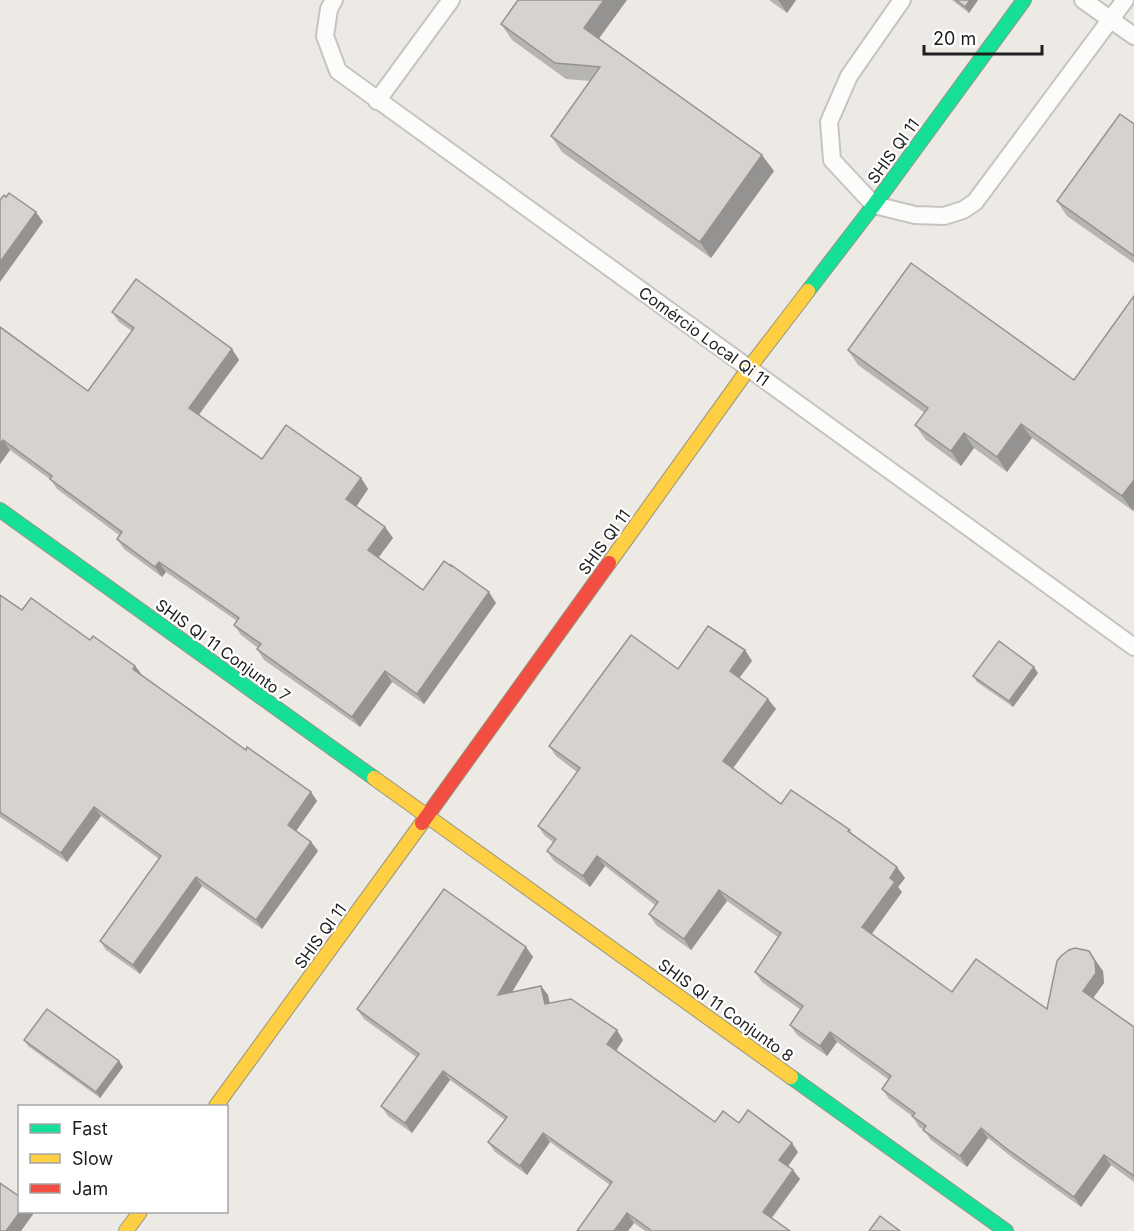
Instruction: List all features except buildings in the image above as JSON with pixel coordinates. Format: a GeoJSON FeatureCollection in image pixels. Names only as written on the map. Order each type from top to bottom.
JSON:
{"type":"FeatureCollection","features":[{"type":"Feature","properties":{"kind":"street","name":"SHIS QI 11"},"geometry":{"type":"LineString","coordinates":[[217,1105],[749,368],[874,205],[1024,0]]}},
{"type":"Feature","properties":{"kind":"street","name":"SHIS QI 11 Conjunto 7"},"geometry":{"type":"LineString","coordinates":[[0,510],[427,816]]}},
{"type":"Feature","properties":{"kind":"street","name":"SHIS QI 11 Conjunto 8"},"geometry":{"type":"LineString","coordinates":[[427,816],[1006,1231]]}},
{"type":"Feature","properties":{"kind":"street"},"geometry":{"type":"LineString","coordinates":[[126,1231],[139,1213]]}},
{"type":"Feature","properties":{"kind":"lane","name":"Comércio Local Qi 11"},"geometry":{"type":"LineString","coordinates":[[334,0],[329,9],[325,36],[338,71],[1133,644]]}},
{"type":"Feature","properties":{"kind":"lane"},"geometry":{"type":"LineString","coordinates":[[377,101],[451,0]]}},
{"type":"Feature","properties":{"kind":"lane"},"geometry":{"type":"LineString","coordinates":[[902,0],[849,76],[829,123],[832,160],[874,205],[915,215],[944,216],[963,210],[975,202],[1125,0]]}},
{"type":"Feature","properties":{"kind":"lane"},"geometry":{"type":"LineString","coordinates":[[1083,0],[1134,36]]}},
{"type":"Feature","properties":{"kind":"traffic: fast"},"geometry":{"type":"LineString","coordinates":[[808,291],[1024,0]]}},
{"type":"Feature","properties":{"kind":"traffic: fast"},"geometry":{"type":"LineString","coordinates":[[0,510],[374,778]]}},
{"type":"Feature","properties":{"kind":"traffic: fast"},"geometry":{"type":"LineString","coordinates":[[791,1077],[1006,1231]]}},
{"type":"Feature","properties":{"kind":"traffic: slow"},"geometry":{"type":"LineString","coordinates":[[609,563],[749,368],[808,291]]}},
{"type":"Feature","properties":{"kind":"traffic: slow"},"geometry":{"type":"LineString","coordinates":[[374,778],[791,1077]]}},
{"type":"Feature","properties":{"kind":"traffic: slow"},"geometry":{"type":"LineString","coordinates":[[217,1105],[422,823]]}},
{"type":"Feature","properties":{"kind":"traffic: slow"},"geometry":{"type":"LineString","coordinates":[[126,1231],[139,1213]]}},
{"type":"Feature","properties":{"kind":"traffic: jam"},"geometry":{"type":"LineString","coordinates":[[422,823],[609,563]]}}]}
